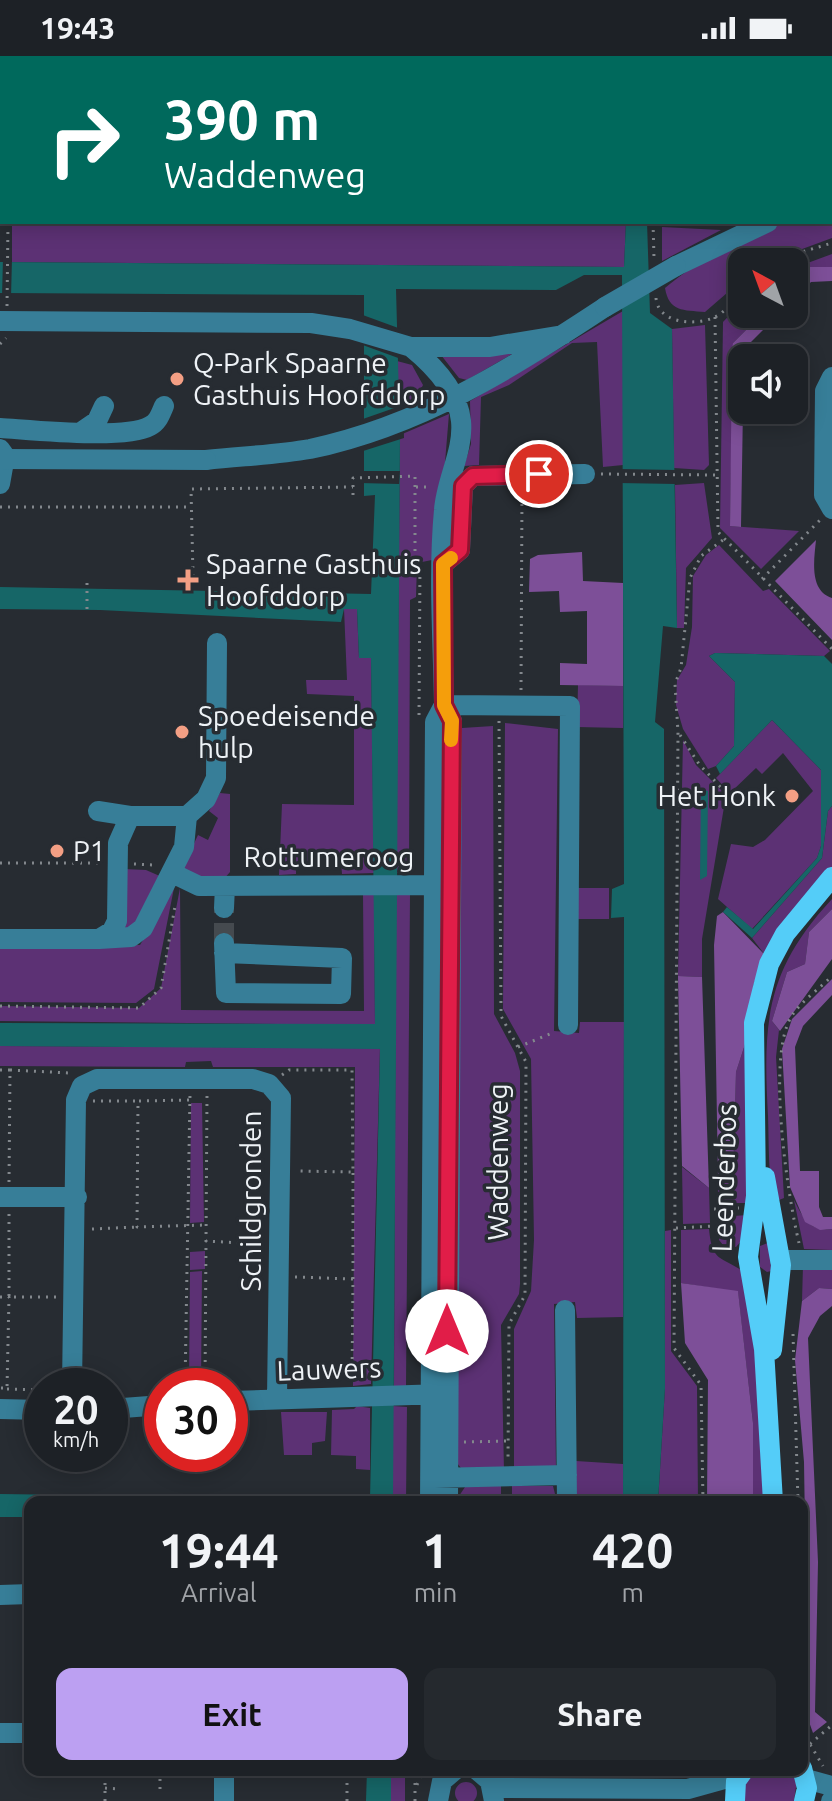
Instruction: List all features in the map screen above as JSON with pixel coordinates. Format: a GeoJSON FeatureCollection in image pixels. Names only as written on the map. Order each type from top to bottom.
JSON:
{"type":"FeatureCollection","features":[{"type":"Feature","properties":{"kind":"main road","name":"Leenderbos"},"geometry":{"type":"LineString","coordinates":[[773,1496],[764,1349],[750,1277],[750,1234],[756,1196],[754,1023],[759,989],[785,934],[832,877]]}},
{"type":"Feature","properties":{"kind":"main road","name":"Leenderbos"},"geometry":{"type":"LineString","coordinates":[[781,1496],[772,1350],[780,1260],[765,1179],[762,1025],[766,998],[788,947],[832,892]]}},
{"type":"Feature","properties":{"kind":"main road"},"geometry":{"type":"LineString","coordinates":[[750,1234],[764,1226],[777,1233]]}},
{"type":"Feature","properties":{"kind":"main road"},"geometry":{"type":"LineString","coordinates":[[750,1277],[763,1288],[780,1284]]}},
{"type":"Feature","properties":{"kind":"main road"},"geometry":{"type":"LineString","coordinates":[[722,1801],[726,1776]]}},
{"type":"Feature","properties":{"kind":"main road"},"geometry":{"type":"LineString","coordinates":[[735,1801],[736,1781],[740,1776]]}},
{"type":"Feature","properties":{"kind":"main road"},"geometry":{"type":"LineString","coordinates":[[804,1776],[804,1801]]}},
{"type":"Feature","properties":{"kind":"street"},"geometry":{"type":"LineString","coordinates":[[0,459],[206,460],[308,449],[358,437],[454,401],[676,266],[764,224]]}},
{"type":"Feature","properties":{"kind":"street"},"geometry":{"type":"LineString","coordinates":[[0,321],[311,323],[350,329],[411,347],[490,347],[563,335]]}},
{"type":"Feature","properties":{"kind":"street"},"geometry":{"type":"LineString","coordinates":[[411,347],[436,368],[461,419],[459,446],[444,509],[443,564],[444,705],[452,721],[442,885],[438,1394],[439,1478],[446,1496]]}},
{"type":"Feature","properties":{"kind":"street"},"geometry":{"type":"LineString","coordinates":[[829,512],[824,495],[825,391],[832,377]]}},
{"type":"Feature","properties":{"kind":"street"},"geometry":{"type":"LineString","coordinates":[[81,432],[97,421],[104,406]]}},
{"type":"Feature","properties":{"kind":"street"},"geometry":{"type":"LineString","coordinates":[[0,428],[81,432],[140,430],[158,421],[164,406]]}},
{"type":"Feature","properties":{"kind":"street"},"geometry":{"type":"LineString","coordinates":[[0,449],[5,456],[0,484]]}},
{"type":"Feature","properties":{"kind":"street"},"geometry":{"type":"LineString","coordinates":[[443,564],[460,550],[463,486],[473,476],[585,474]]}},
{"type":"Feature","properties":{"kind":"street"},"geometry":{"type":"LineString","coordinates":[[98,811],[130,816],[187,816],[206,799],[216,778],[217,643]]}},
{"type":"Feature","properties":{"kind":"street"},"geometry":{"type":"LineString","coordinates":[[444,705],[570,706],[568,1025]]}},
{"type":"Feature","properties":{"kind":"street"},"geometry":{"type":"LineString","coordinates":[[99,939],[112,931],[117,921],[118,843],[130,816]]}},
{"type":"Feature","properties":{"kind":"street"},"geometry":{"type":"LineString","coordinates":[[0,939],[131,937],[143,928],[177,876],[187,816]]}},
{"type":"Feature","properties":{"kind":"street","name":"Rottumeroog"},"geometry":{"type":"LineString","coordinates":[[177,876],[199,886],[442,885]]}},
{"type":"Feature","properties":{"kind":"street"},"geometry":{"type":"LineString","coordinates":[[224,908],[225,886]]}},
{"type":"Feature","properties":{"kind":"street"},"geometry":{"type":"LineString","coordinates":[[224,948],[342,958],[341,994],[226,993],[224,948]]}},
{"type":"Feature","properties":{"kind":"street"},"geometry":{"type":"LineString","coordinates":[[72,1368],[71,1297],[77,1197],[76,1101],[82,1086],[97,1079]]}},
{"type":"Feature","properties":{"kind":"street","name":"Schildgronden"},"geometry":{"type":"LineString","coordinates":[[97,1079],[196,1087],[253,1079],[269,1084],[281,1098],[277,1398]]}},
{"type":"Feature","properties":{"kind":"street"},"geometry":{"type":"LineString","coordinates":[[4,1197],[77,1197]]}},
{"type":"Feature","properties":{"kind":"street"},"geometry":{"type":"LineString","coordinates":[[780,1260],[832,1260]]}},
{"type":"Feature","properties":{"kind":"street"},"geometry":{"type":"LineString","coordinates":[[565,1310],[567,1496]]}},
{"type":"Feature","properties":{"kind":"street","name":"Lauwers"},"geometry":{"type":"LineString","coordinates":[[248,1400],[438,1394]]}},
{"type":"Feature","properties":{"kind":"street"},"geometry":{"type":"LineString","coordinates":[[0,1409],[24,1410]]}},
{"type":"Feature","properties":{"kind":"street"},"geometry":{"type":"LineString","coordinates":[[439,1478],[567,1475]]}},
{"type":"Feature","properties":{"kind":"street"},"geometry":{"type":"LineString","coordinates":[[432,1496],[439,1478]]}},
{"type":"Feature","properties":{"kind":"street"},"geometry":{"type":"LineString","coordinates":[[0,1595],[24,1594]]}},
{"type":"Feature","properties":{"kind":"street"},"geometry":{"type":"LineString","coordinates":[[0,1733],[24,1733]]}},
{"type":"Feature","properties":{"kind":"street"},"geometry":{"type":"LineString","coordinates":[[224,1776],[224,1801]]}},
{"type":"Feature","properties":{"kind":"street"},"geometry":{"type":"LineString","coordinates":[[438,1801],[438,1788],[446,1776]]}},
{"type":"Feature","properties":{"kind":"street"},"geometry":{"type":"LineString","coordinates":[[481,1776],[494,1794],[673,1795],[700,1801]]}},
{"type":"Feature","properties":{"kind":"street"},"geometry":{"type":"LineString","coordinates":[[673,1795],[703,1787],[722,1776]]}},
{"type":"Feature","properties":{"kind":"street"},"geometry":{"type":"LineString","coordinates":[[808,1776],[832,1786]]}},
{"type":"Feature","properties":{"kind":"street"},"geometry":{"type":"LineString","coordinates":[[593,1801],[612,1794]]}},
{"type":"Feature","properties":{"kind":"path"},"geometry":{"type":"LineString","coordinates":[[6,298],[8,224]]}},
{"type":"Feature","properties":{"kind":"path"},"geometry":{"type":"LineString","coordinates":[[808,250],[832,243]]}},
{"type":"Feature","properties":{"kind":"path"},"geometry":{"type":"LineString","coordinates":[[728,305],[715,317],[717,524],[723,540],[832,649]]}},
{"type":"Feature","properties":{"kind":"path"},"geometry":{"type":"LineString","coordinates":[[521,706],[522,474]]}},
{"type":"Feature","properties":{"kind":"path"},"geometry":{"type":"LineString","coordinates":[[612,474],[716,475]]}},
{"type":"Feature","properties":{"kind":"path"},"geometry":{"type":"LineString","coordinates":[[353,495],[353,478],[415,476],[415,557],[420,566]]}},
{"type":"Feature","properties":{"kind":"path"},"geometry":{"type":"LineString","coordinates":[[193,576],[191,489],[353,487]]}},
{"type":"Feature","properties":{"kind":"path"},"geometry":{"type":"LineString","coordinates":[[0,507],[191,507]]}},
{"type":"Feature","properties":{"kind":"path"},"geometry":{"type":"LineString","coordinates":[[762,579],[829,512]]}},
{"type":"Feature","properties":{"kind":"path"},"geometry":{"type":"LineString","coordinates":[[703,1496],[701,1385],[674,1348],[678,732],[675,684],[681,668],[690,578],[701,556],[723,540]]}},
{"type":"Feature","properties":{"kind":"path"},"geometry":{"type":"LineString","coordinates":[[87,583],[87,609]]}},
{"type":"Feature","properties":{"kind":"path","name":"Waddenweg"},"geometry":{"type":"LineString","coordinates":[[499,706],[501,1016],[526,1062],[525,1295],[509,1324],[508,1477]]}},
{"type":"Feature","properties":{"kind":"path"},"geometry":{"type":"LineString","coordinates":[[678,732],[699,764],[738,806]]}},
{"type":"Feature","properties":{"kind":"path"},"geometry":{"type":"LineString","coordinates":[[0,863],[154,864],[177,876],[161,988],[139,1008],[0,1006]]}},
{"type":"Feature","properties":{"kind":"path"},"geometry":{"type":"LineString","coordinates":[[790,1206],[786,1188],[780,1045],[792,1015],[832,976]]}},
{"type":"Feature","properties":{"kind":"path"},"geometry":{"type":"LineString","coordinates":[[518,1047],[568,1025]]}},
{"type":"Feature","properties":{"kind":"path"},"geometry":{"type":"LineString","coordinates":[[0,1070],[59,1071],[97,1079]]}},
{"type":"Feature","properties":{"kind":"path"},"geometry":{"type":"LineString","coordinates":[[7,1388],[9,1297],[4,1197],[10,1070]]}},
{"type":"Feature","properties":{"kind":"path"},"geometry":{"type":"LineString","coordinates":[[269,1084],[289,1070],[352,1070],[354,1395]]}},
{"type":"Feature","properties":{"kind":"path"},"geometry":{"type":"LineString","coordinates":[[76,1101],[138,1101],[196,1087]]}},
{"type":"Feature","properties":{"kind":"path"},"geometry":{"type":"LineString","coordinates":[[196,1087],[206,1225],[205,1368]]}},
{"type":"Feature","properties":{"kind":"path"},"geometry":{"type":"LineString","coordinates":[[185,1368],[185,1225],[196,1087]]}},
{"type":"Feature","properties":{"kind":"path"},"geometry":{"type":"LineString","coordinates":[[137,1227],[138,1101]]}},
{"type":"Feature","properties":{"kind":"path"},"geometry":{"type":"LineString","coordinates":[[281,1171],[353,1172]]}},
{"type":"Feature","properties":{"kind":"path"},"geometry":{"type":"LineString","coordinates":[[76,1229],[206,1225]]}},
{"type":"Feature","properties":{"kind":"path"},"geometry":{"type":"LineString","coordinates":[[676,1228],[714,1226]]}},
{"type":"Feature","properties":{"kind":"path"},"geometry":{"type":"LineString","coordinates":[[206,1241],[280,1244]]}},
{"type":"Feature","properties":{"kind":"path"},"geometry":{"type":"LineString","coordinates":[[279,1277],[353,1279]]}},
{"type":"Feature","properties":{"kind":"path"},"geometry":{"type":"LineString","coordinates":[[0,1297],[71,1297]]}},
{"type":"Feature","properties":{"kind":"path"},"geometry":{"type":"LineString","coordinates":[[793,1324],[798,1496]]}},
{"type":"Feature","properties":{"kind":"path"},"geometry":{"type":"LineString","coordinates":[[0,1388],[24,1389]]}},
{"type":"Feature","properties":{"kind":"path"},"geometry":{"type":"LineString","coordinates":[[810,1744],[832,1725]]}},
{"type":"Feature","properties":{"kind":"path"},"geometry":{"type":"LineString","coordinates":[[105,1776],[105,1801]]}},
{"type":"Feature","properties":{"kind":"path"},"geometry":{"type":"LineString","coordinates":[[160,1776],[160,1789]]}},
{"type":"Feature","properties":{"kind":"path"},"geometry":{"type":"LineString","coordinates":[[347,1776],[347,1801]]}},
{"type":"Feature","properties":{"kind":"path"},"geometry":{"type":"LineString","coordinates":[[415,1776],[415,1801]]}},
{"type":"Feature","properties":{"kind":"path"},"geometry":{"type":"LineString","coordinates":[[415,1788],[420,1776]]}},
{"type":"Feature","properties":{"kind":"path"},"geometry":{"type":"LineString","coordinates":[[105,1788],[118,1789]]}},
{"type":"Feature","properties":{"kind":"shaded area"},"geometry":{"type":"Polygon","coordinates":[[[12,224],[626,224],[624,267],[12,262],[12,224]]]}},
{"type":"Feature","properties":{"kind":"shaded area"},"geometry":{"type":"Polygon","coordinates":[[[783,224],[832,224],[832,238],[805,248],[728,248],[728,292],[705,312],[678,308],[670,302],[665,288],[707,259],[738,242],[783,224]]]}},
{"type":"Feature","properties":{"kind":"shaded area"},"geometry":{"type":"Polygon","coordinates":[[[662,227],[721,230],[662,261],[662,227]]]}},
{"type":"Feature","properties":{"kind":"shaded area"},"geometry":{"type":"Polygon","coordinates":[[[832,254],[832,267],[808,269],[808,263],[832,254]]]}},
{"type":"Feature","properties":{"kind":"shaded area"},"geometry":{"type":"Polygon","coordinates":[[[832,267],[832,281],[811,282],[808,285],[808,269],[832,267]]]}},
{"type":"Feature","properties":{"kind":"shaded area"},"geometry":{"type":"Polygon","coordinates":[[[623,311],[623,465],[603,467],[597,342],[572,343],[509,385],[481,397],[479,465],[464,466],[471,444],[470,401],[623,311]]]}},
{"type":"Feature","properties":{"kind":"shaded area"},"geometry":{"type":"Polygon","coordinates":[[[728,317],[728,328],[748,328],[733,344],[728,344],[728,424],[732,424],[730,526],[799,531],[761,569],[720,528],[723,322],[728,317]]]}},
{"type":"Feature","properties":{"kind":"shaded area"},"geometry":{"type":"Polygon","coordinates":[[[705,325],[709,465],[704,470],[674,468],[672,329],[705,325]]]}},
{"type":"Feature","properties":{"kind":"shaded area"},"geometry":{"type":"Polygon","coordinates":[[[748,328],[765,328],[749,344],[733,343],[748,328]]]}},
{"type":"Feature","properties":{"kind":"shaded area"},"geometry":{"type":"Polygon","coordinates":[[[519,350],[467,380],[459,378],[441,355],[519,350]]]}},
{"type":"Feature","properties":{"kind":"shaded area"},"geometry":{"type":"Polygon","coordinates":[[[397,361],[412,365],[423,385],[417,397],[399,407],[397,361]]]}},
{"type":"Feature","properties":{"kind":"shaded area"},"geometry":{"type":"Polygon","coordinates":[[[449,414],[437,559],[417,563],[416,597],[410,600],[409,873],[396,873],[400,435],[449,414]]]}},
{"type":"Feature","properties":{"kind":"shaded area"},"geometry":{"type":"Polygon","coordinates":[[[731,424],[743,424],[741,527],[730,526],[731,424]]]}},
{"type":"Feature","properties":{"kind":"shaded area"},"geometry":{"type":"Polygon","coordinates":[[[704,483],[712,538],[686,568],[684,628],[677,628],[675,485],[704,483]]]}},
{"type":"Feature","properties":{"kind":"shaded area"},"geometry":{"type":"Polygon","coordinates":[[[816,540],[816,582],[832,598],[832,640],[775,581],[816,540]]]}},
{"type":"Feature","properties":{"kind":"shaded area"},"geometry":{"type":"Polygon","coordinates":[[[719,545],[763,591],[769,589],[830,651],[824,656],[715,653],[709,656],[735,682],[734,746],[716,766],[708,769],[683,729],[676,705],[677,680],[686,665],[692,627],[693,576],[706,555],[719,545]]]}},
{"type":"Feature","properties":{"kind":"shaded area"},"geometry":{"type":"Polygon","coordinates":[[[582,552],[583,581],[623,583],[623,686],[560,685],[560,663],[587,664],[587,611],[560,612],[559,591],[529,592],[530,559],[538,555],[582,552]]]}},
{"type":"Feature","properties":{"kind":"shaded area"},"geometry":{"type":"Polygon","coordinates":[[[344,609],[357,609],[359,658],[371,657],[374,873],[342,874],[341,861],[296,862],[296,874],[279,875],[282,804],[354,805],[354,696],[307,694],[306,680],[347,680],[344,609]]]}},
{"type":"Feature","properties":{"kind":"shaded area"},"geometry":{"type":"Polygon","coordinates":[[[578,685],[623,686],[623,728],[577,727],[578,685]]]}},
{"type":"Feature","properties":{"kind":"shaded area"},"geometry":{"type":"Polygon","coordinates":[[[772,720],[821,770],[821,846],[817,858],[752,929],[718,899],[731,844],[753,847],[765,840],[813,791],[783,753],[762,774],[756,768],[730,793],[716,778],[772,720]]]}},
{"type":"Feature","properties":{"kind":"shaded area"},"geometry":{"type":"Polygon","coordinates":[[[505,723],[558,729],[554,1031],[579,1033],[580,1022],[624,1022],[623,1317],[577,1318],[575,1302],[554,1304],[556,1471],[514,1472],[514,1329],[531,1291],[534,1240],[531,1059],[503,1009],[505,723]]]}},
{"type":"Feature","properties":{"kind":"shaded area"},"geometry":{"type":"Polygon","coordinates":[[[493,726],[494,1014],[515,1053],[520,1071],[520,1284],[519,1294],[501,1325],[504,1471],[461,1468],[453,1458],[462,728],[493,726]]]}},
{"type":"Feature","properties":{"kind":"shaded area"},"geometry":{"type":"Polygon","coordinates":[[[683,740],[696,765],[726,795],[702,939],[702,977],[678,976],[683,740]]]}},
{"type":"Feature","properties":{"kind":"shaded area"},"geometry":{"type":"Polygon","coordinates":[[[220,793],[230,794],[230,872],[223,880],[209,880],[182,869],[198,835],[208,840],[218,818],[209,811],[220,793]]]}},
{"type":"Feature","properties":{"kind":"shaded area"},"geometry":{"type":"Polygon","coordinates":[[[832,806],[832,868],[765,955],[752,938],[822,858],[828,811],[832,806]]]}},
{"type":"Feature","properties":{"kind":"shaded area"},"geometry":{"type":"Polygon","coordinates":[[[123,869],[146,870],[162,877],[138,924],[123,930],[123,869]]]}},
{"type":"Feature","properties":{"kind":"shaded area"},"geometry":{"type":"Polygon","coordinates":[[[174,888],[154,989],[136,1003],[0,1002],[0,947],[140,945],[174,888]]]}},
{"type":"Feature","properties":{"kind":"shaded area"},"geometry":{"type":"Polygon","coordinates":[[[180,888],[181,1010],[364,1011],[363,895],[374,895],[375,1025],[0,1021],[0,1006],[139,1008],[161,988],[180,888]]]}},
{"type":"Feature","properties":{"kind":"shaded area"},"geometry":{"type":"Polygon","coordinates":[[[577,888],[609,888],[609,919],[577,919],[577,888]]]}},
{"type":"Feature","properties":{"kind":"shaded area"},"geometry":{"type":"Polygon","coordinates":[[[396,894],[410,895],[406,1387],[394,1386],[396,894]]]}},
{"type":"Feature","properties":{"kind":"shaded area"},"geometry":{"type":"Polygon","coordinates":[[[832,899],[832,909],[809,932],[805,964],[787,972],[772,1021],[779,1030],[776,1057],[784,1198],[774,1202],[767,1083],[768,1025],[781,975],[793,950],[832,899]]]}},
{"type":"Feature","properties":{"kind":"shaded area"},"geometry":{"type":"Polygon","coordinates":[[[832,909],[832,959],[780,1031],[772,1021],[787,972],[805,964],[809,932],[832,909]]]}},
{"type":"Feature","properties":{"kind":"shaded area"},"geometry":{"type":"Polygon","coordinates":[[[723,912],[765,955],[754,983],[747,1038],[736,1072],[733,1180],[718,1179],[714,945],[717,916],[723,912]]]}},
{"type":"Feature","properties":{"kind":"shaded area"},"geometry":{"type":"Polygon","coordinates":[[[678,976],[702,977],[709,1188],[682,1166],[678,976]]]}},
{"type":"Feature","properties":{"kind":"shaded area"},"geometry":{"type":"Polygon","coordinates":[[[832,979],[832,995],[803,1026],[795,1047],[800,1171],[819,1171],[819,1207],[823,1217],[832,1217],[832,1229],[820,1230],[805,1222],[790,1187],[782,1049],[792,1019],[832,979]]]}},
{"type":"Feature","properties":{"kind":"shaded area"},"geometry":{"type":"Polygon","coordinates":[[[747,1038],[751,1203],[718,1203],[718,1179],[733,1179],[736,1072],[747,1038]]]}},
{"type":"Feature","properties":{"kind":"shaded area"},"geometry":{"type":"Polygon","coordinates":[[[0,1046],[380,1048],[371,1384],[353,1386],[355,1067],[213,1067],[211,1061],[186,1062],[185,1067],[0,1066],[0,1046]]]}},
{"type":"Feature","properties":{"kind":"shaded area"},"geometry":{"type":"Polygon","coordinates":[[[191,1103],[202,1103],[204,1222],[190,1223],[191,1103]]]}},
{"type":"Feature","properties":{"kind":"shaded area"},"geometry":{"type":"Polygon","coordinates":[[[682,1167],[709,1188],[710,1223],[683,1224],[682,1167]]]}},
{"type":"Feature","properties":{"kind":"shaded area"},"geometry":{"type":"Polygon","coordinates":[[[794,1200],[804,1218],[813,1226],[832,1229],[832,1250],[804,1249],[794,1200]]]}},
{"type":"Feature","properties":{"kind":"shaded area"},"geometry":{"type":"Polygon","coordinates":[[[748,1215],[742,1240],[736,1247],[723,1245],[719,1240],[719,1217],[748,1215]]]}},
{"type":"Feature","properties":{"kind":"shaded area"},"geometry":{"type":"Polygon","coordinates":[[[709,1229],[712,1247],[718,1256],[743,1271],[760,1347],[767,1496],[753,1496],[753,1423],[738,1292],[681,1283],[681,1230],[709,1229]]]}},
{"type":"Feature","properties":{"kind":"shaded area"},"geometry":{"type":"Polygon","coordinates":[[[671,1230],[671,1351],[697,1386],[698,1496],[658,1496],[665,1388],[665,1231],[671,1230]]]}},
{"type":"Feature","properties":{"kind":"shaded area"},"geometry":{"type":"Polygon","coordinates":[[[770,1242],[771,1271],[767,1272],[760,1267],[760,1246],[770,1242]]]}},
{"type":"Feature","properties":{"kind":"shaded area"},"geometry":{"type":"Polygon","coordinates":[[[205,1251],[205,1269],[190,1270],[190,1252],[205,1251]]]}},
{"type":"Feature","properties":{"kind":"shaded area"},"geometry":{"type":"Polygon","coordinates":[[[803,1265],[832,1267],[832,1289],[819,1288],[802,1301],[803,1265]]]}},
{"type":"Feature","properties":{"kind":"shaded area"},"geometry":{"type":"Polygon","coordinates":[[[202,1271],[201,1368],[189,1368],[190,1272],[202,1271]]]}},
{"type":"Feature","properties":{"kind":"shaded area"},"geometry":{"type":"Polygon","coordinates":[[[681,1283],[738,1291],[753,1423],[753,1496],[707,1496],[708,1380],[685,1343],[681,1283]]]}},
{"type":"Feature","properties":{"kind":"shaded area"},"geometry":{"type":"Polygon","coordinates":[[[819,1288],[832,1289],[832,1306],[820,1316],[808,1338],[818,1562],[815,1712],[827,1722],[813,1733],[808,1719],[808,1496],[805,1496],[795,1360],[802,1301],[819,1288]]]}},
{"type":"Feature","properties":{"kind":"shaded area"},"geometry":{"type":"Polygon","coordinates":[[[357,1406],[370,1408],[370,1470],[356,1469],[356,1456],[331,1455],[332,1410],[354,1409],[357,1406]]]}},
{"type":"Feature","properties":{"kind":"shaded area"},"geometry":{"type":"Polygon","coordinates":[[[393,1406],[407,1407],[406,1496],[393,1496],[393,1406]]]}},
{"type":"Feature","properties":{"kind":"shaded area"},"geometry":{"type":"Polygon","coordinates":[[[281,1412],[327,1412],[325,1441],[312,1443],[312,1455],[284,1455],[281,1412]]]}},
{"type":"Feature","properties":{"kind":"shaded area"},"geometry":{"type":"Polygon","coordinates":[[[576,1461],[623,1464],[623,1496],[576,1495],[576,1461]]]}},
{"type":"Feature","properties":{"kind":"shaded area"},"geometry":{"type":"Polygon","coordinates":[[[501,1485],[501,1496],[459,1496],[465,1487],[501,1485]]]}},
{"type":"Feature","properties":{"kind":"shaded area"},"geometry":{"type":"Polygon","coordinates":[[[512,1486],[553,1486],[556,1496],[512,1496],[512,1486]]]}},
{"type":"Feature","properties":{"kind":"shaded area"},"geometry":{"type":"Polygon","coordinates":[[[391,1776],[405,1776],[405,1801],[391,1801],[391,1776]]]}},
{"type":"Feature","properties":{"kind":"shaded area"},"geometry":{"type":"Polygon","coordinates":[[[750,1776],[795,1776],[794,1801],[743,1801],[744,1783],[750,1776]]]}},
{"type":"Feature","properties":{"kind":"shaded area"},"geometry":{"type":"Polygon","coordinates":[[[466,1782],[476,1789],[474,1801],[458,1801],[455,1793],[458,1785],[466,1782]]]}},
{"type":"Feature","properties":{"kind":"water"},"geometry":{"type":"Polygon","coordinates":[[[626,224],[647,224],[650,313],[672,329],[677,628],[663,626],[655,722],[664,729],[665,1388],[658,1496],[623,1496],[624,917],[611,918],[612,889],[624,884],[622,275],[584,275],[556,290],[396,289],[400,435],[393,1496],[370,1496],[380,1049],[0,1046],[0,1023],[375,1024],[371,658],[359,658],[357,609],[344,609],[341,622],[100,610],[0,609],[0,587],[371,594],[375,495],[364,496],[364,295],[0,293],[0,262],[624,267],[626,224]]]}},
{"type":"Feature","properties":{"kind":"water"},"geometry":{"type":"Polygon","coordinates":[[[715,653],[824,656],[832,664],[832,806],[828,811],[822,858],[752,938],[723,912],[727,907],[753,929],[817,858],[821,846],[821,770],[772,720],[720,774],[716,766],[734,746],[735,682],[709,656],[715,653]]]}},
{"type":"Feature","properties":{"kind":"water"},"geometry":{"type":"Polygon","coordinates":[[[701,789],[708,791],[707,876],[700,880],[701,789]]]}},
{"type":"Feature","properties":{"kind":"water"},"geometry":{"type":"Polygon","coordinates":[[[0,1494],[148,1496],[24,1496],[24,1517],[0,1517],[0,1494]]]}},
{"type":"Feature","properties":{"kind":"water"},"geometry":{"type":"Polygon","coordinates":[[[367,1776],[391,1776],[391,1801],[366,1801],[367,1776]]]}},
{"type":"Feature","properties":{"kind":"pier"},"geometry":{"type":"Polygon","coordinates":[[[3,258],[12,258],[11,297],[2,297],[3,258]]]}},
{"type":"Feature","properties":{"kind":"pier"},"geometry":{"type":"Polygon","coordinates":[[[360,314],[401,329],[401,359],[360,344],[360,314]]]}},
{"type":"Feature","properties":{"kind":"pier"},"geometry":{"type":"Polygon","coordinates":[[[403,405],[404,438],[360,452],[360,420],[403,405]]]}},
{"type":"Feature","properties":{"kind":"pier"},"geometry":{"type":"Polygon","coordinates":[[[619,469],[676,470],[676,484],[619,483],[619,469]]]}},
{"type":"Feature","properties":{"kind":"pier"},"geometry":{"type":"Polygon","coordinates":[[[360,471],[400,471],[399,484],[360,483],[360,471]]]}},
{"type":"Feature","properties":{"kind":"pier"},"geometry":{"type":"Polygon","coordinates":[[[618,1776],[667,1776],[667,1801],[618,1801],[618,1776]]]}},
{"type":"Feature","properties":{"kind":"tunnel"},"geometry":{"type":"LineString","coordinates":[[224,908],[224,943]]}},
{"type":"Feature","properties":{"kind":"slow traffic"},"geometry":{"type":"LineString","coordinates":[[451,558],[443,564],[444,705],[452,721],[451,740]]}},
{"type":"Feature","properties":{"kind":"place","name":"Q-Park Spaarne Gasthuis Hoofddorp"},"geometry":{"type":"Point","coordinates":[177,379]}},
{"type":"Feature","properties":{"kind":"place","name":"Spaarne Gasthuis Hoofddorp"},"geometry":{"type":"Point","coordinates":[188,580]}},
{"type":"Feature","properties":{"kind":"place","name":"Spoedeisende hulp"},"geometry":{"type":"Point","coordinates":[182,732]}},
{"type":"Feature","properties":{"kind":"place","name":"Het Honk"},"geometry":{"type":"Point","coordinates":[792,796]}},
{"type":"Feature","properties":{"kind":"place","name":"P1"},"geometry":{"type":"Point","coordinates":[57,851]}},
{"type":"Feature","properties":{"kind":"route"},"geometry":{"type":"LineString","coordinates":[[447,1331],[452,721],[444,705],[443,564],[460,550],[463,486],[473,476],[539,474]]}}]}
